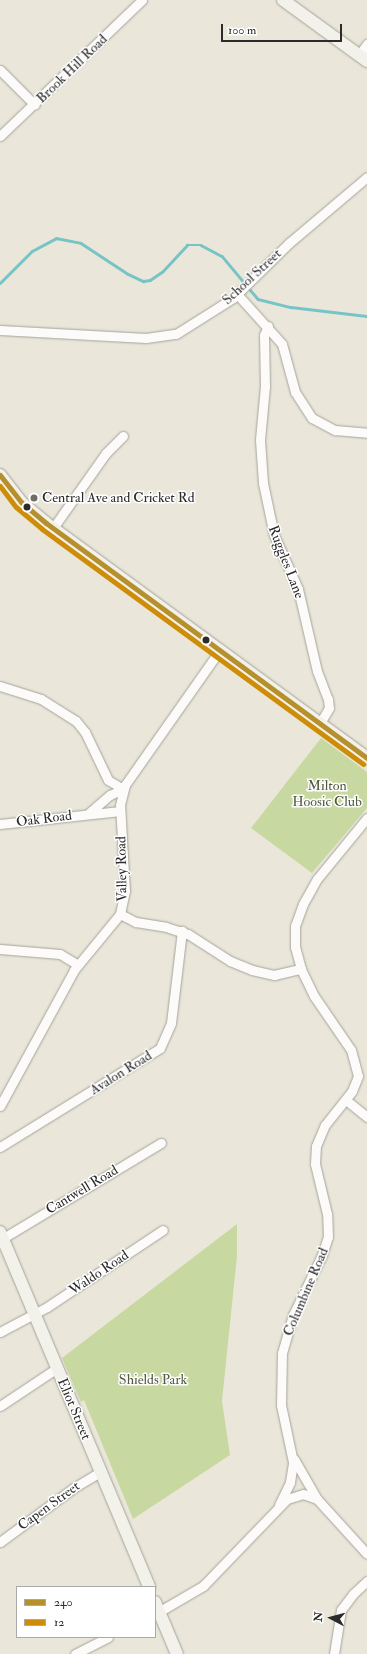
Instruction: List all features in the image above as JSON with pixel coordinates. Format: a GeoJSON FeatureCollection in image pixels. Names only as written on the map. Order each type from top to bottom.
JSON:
{"type":"FeatureCollection","features":[{"type":"Feature","properties":{"kind":"street","name":"Brook Hill Road"},"geometry":{"type":"LineString","coordinates":[[0,136],[35,105],[142,0]]}},
{"type":"Feature","properties":{"kind":"street"},"geometry":{"type":"LineString","coordinates":[[283,0],[363,58],[367,44]]}},
{"type":"Feature","properties":{"kind":"street"},"geometry":{"type":"LineString","coordinates":[[0,70],[35,105]]}},
{"type":"Feature","properties":{"kind":"street","name":"School Street"},"geometry":{"type":"LineString","coordinates":[[0,330],[162,337],[191,327],[239,292],[300,233],[367,177]]}},
{"type":"Feature","properties":{"kind":"street"},"geometry":{"type":"LineString","coordinates":[[239,292],[268,326],[284,349],[295,392],[312,418],[335,430],[367,433]]}},
{"type":"Feature","properties":{"kind":"street","name":"Ruggles Lane"},"geometry":{"type":"LineString","coordinates":[[268,326],[264,335],[265,386],[260,440],[263,483],[274,535],[301,598],[317,671],[328,699],[328,708],[320,723]]}},
{"type":"Feature","properties":{"kind":"street"},"geometry":{"type":"LineString","coordinates":[[53,528],[106,453],[123,436]]}},
{"type":"Feature","properties":{"kind":"street"},"geometry":{"type":"LineString","coordinates":[[0,475],[21,502],[53,528],[367,758]]}},
{"type":"Feature","properties":{"kind":"street","name":"Valley Road"},"geometry":{"type":"LineString","coordinates":[[0,1106],[78,965],[120,914],[125,891],[120,811],[123,789],[220,650]]}},
{"type":"Feature","properties":{"kind":"street"},"geometry":{"type":"LineString","coordinates":[[0,686],[41,699],[76,721],[85,732],[108,780],[123,789]]}},
{"type":"Feature","properties":{"kind":"street","name":"Oak Road"},"geometry":{"type":"LineString","coordinates":[[88,813],[110,795],[123,789]]}},
{"type":"Feature","properties":{"kind":"street","name":"Oak Road"},"geometry":{"type":"LineString","coordinates":[[0,824],[88,813],[120,811]]}},
{"type":"Feature","properties":{"kind":"street","name":"Columbine Road"},"geometry":{"type":"LineString","coordinates":[[279,1505],[292,1472],[291,1451],[281,1405],[282,1353],[293,1315],[322,1255],[328,1237],[327,1214],[314,1164],[316,1146],[325,1125],[346,1100],[357,1081],[355,1060],[348,1044],[311,990],[301,969],[294,940],[299,912],[325,868],[367,818]]}},
{"type":"Feature","properties":{"kind":"street"},"geometry":{"type":"LineString","coordinates":[[120,914],[136,922],[182,931],[230,961],[252,970],[280,974],[301,969]]}},
{"type":"Feature","properties":{"kind":"street","name":"Avalon Road"},"geometry":{"type":"LineString","coordinates":[[0,1147],[160,1048],[171,1023],[182,931]]}},
{"type":"Feature","properties":{"kind":"street"},"geometry":{"type":"LineString","coordinates":[[0,948],[60,954],[78,965]]}},
{"type":"Feature","properties":{"kind":"street"},"geometry":{"type":"LineString","coordinates":[[346,1100],[367,1117]]}},
{"type":"Feature","properties":{"kind":"street","name":"Cantwell Road"},"geometry":{"type":"LineString","coordinates":[[1,1236],[161,1143]]}},
{"type":"Feature","properties":{"kind":"street","name":"Waldo Road"},"geometry":{"type":"LineString","coordinates":[[0,1332],[34,1314],[163,1230]]}},
{"type":"Feature","properties":{"kind":"street","name":"Eliot Street"},"geometry":{"type":"LineString","coordinates":[[1,1236],[149,1586]]}},
{"type":"Feature","properties":{"kind":"street"},"geometry":{"type":"LineString","coordinates":[[0,1406],[57,1368]]}},
{"type":"Feature","properties":{"kind":"street"},"geometry":{"type":"LineString","coordinates":[[291,1451],[317,1499],[367,1554]]}},
{"type":"Feature","properties":{"kind":"street","name":"Capen Street"},"geometry":{"type":"LineString","coordinates":[[0,1542],[75,1486],[100,1472]]}},
{"type":"Feature","properties":{"kind":"street","name":"Columbine Road"},"geometry":{"type":"LineString","coordinates":[[156,1609],[203,1586],[279,1505],[292,1496],[303,1494],[317,1499]]}},
{"type":"Feature","properties":{"kind":"street"},"geometry":{"type":"LineString","coordinates":[[334,1654],[342,1610],[353,1594],[367,1581]]}},
{"type":"Feature","properties":{"kind":"street"},"geometry":{"type":"LineString","coordinates":[[156,1609],[177,1654]]}},
{"type":"Feature","properties":{"kind":"street"},"geometry":{"type":"LineString","coordinates":[[75,1654],[106,1638]]}},
{"type":"Feature","properties":{"kind":"green space","name":"Milton Hoosic Club"},"geometry":{"type":"Polygon","coordinates":[[[321,738],[367,772],[367,808],[312,873],[251,828],[321,738]]]}},
{"type":"Feature","properties":{"kind":"green space","name":"Shields Park"},"geometry":{"type":"Polygon","coordinates":[[[237,1224],[237,1256],[222,1401],[230,1455],[133,1519],[84,1400],[81,1402],[62,1358],[237,1224]]]}},
{"type":"Feature","properties":{"kind":"waterway"},"geometry":{"type":"LineString","coordinates":[[0,283],[32,251],[56,238],[81,243],[128,274],[143,281],[150,280],[162,272],[187,245],[201,245],[222,256],[258,299],[291,307],[367,316]]}},
{"type":"Feature","properties":{"kind":"transit line","name":"240"},"geometry":{"type":"LineString","coordinates":[[0,475],[21,502],[46,523],[367,758]]}},
{"type":"Feature","properties":{"kind":"transit line","name":"12"},"geometry":{"type":"LineString","coordinates":[[0,486],[16,507],[42,529],[363,764]]}},
{"type":"Feature","properties":{"kind":"place","name":"Central Ave and Cricket Rd"},"geometry":{"type":"Point","coordinates":[34,498]}}]}
